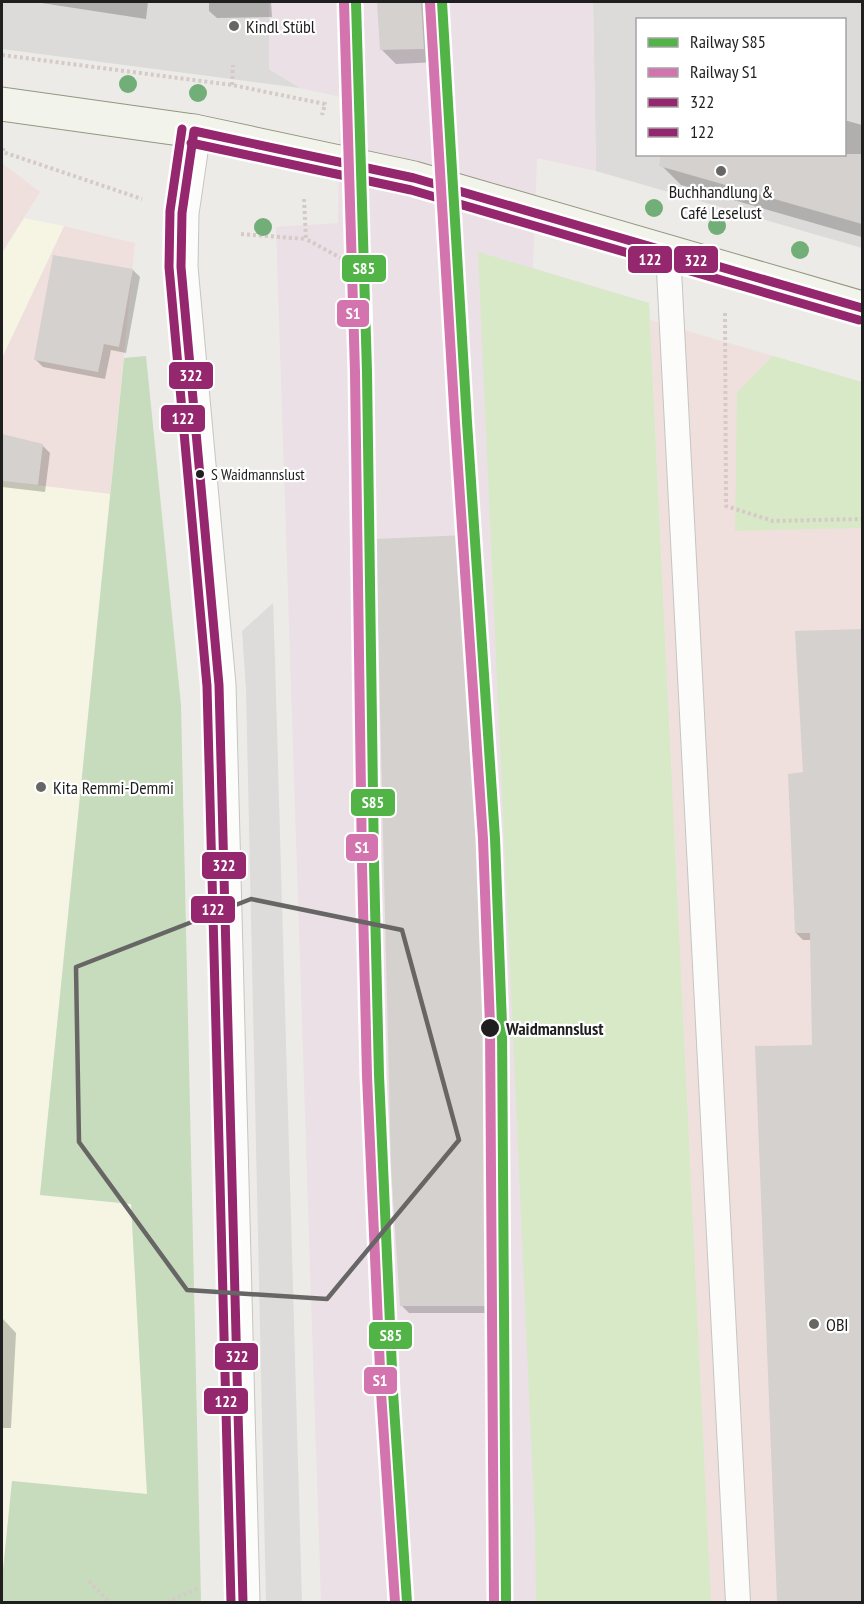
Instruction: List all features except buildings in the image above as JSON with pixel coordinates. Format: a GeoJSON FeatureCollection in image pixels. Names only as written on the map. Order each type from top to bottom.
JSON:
{"type":"FeatureCollection","features":[{"type":"Feature","properties":{"kind":"main road"},"geometry":{"type":"LineString","coordinates":[[2,104],[194,131],[414,178],[862,308]]}},
{"type":"Feature","properties":{"kind":"street"},"geometry":{"type":"LineString","coordinates":[[194,131],[182,213],[181,267],[219,685],[243,1602]]}},
{"type":"Feature","properties":{"kind":"lane"},"geometry":{"type":"LineString","coordinates":[[668,251],[738,1602]]}},
{"type":"Feature","properties":{"kind":"path"},"geometry":{"type":"LineString","coordinates":[[2,55],[232,85],[325,105],[320,124]]}},
{"type":"Feature","properties":{"kind":"path"},"geometry":{"type":"LineString","coordinates":[[232,85],[233,65]]}},
{"type":"Feature","properties":{"kind":"path"},"geometry":{"type":"LineString","coordinates":[[4,141],[3,152],[151,202]]}},
{"type":"Feature","properties":{"kind":"path"},"geometry":{"type":"LineString","coordinates":[[306,191],[306,239]]}},
{"type":"Feature","properties":{"kind":"path"},"geometry":{"type":"LineString","coordinates":[[241,234],[306,239],[350,263]]}},
{"type":"Feature","properties":{"kind":"path"},"geometry":{"type":"LineString","coordinates":[[725,313],[726,506],[773,521],[862,519]]}},
{"type":"Feature","properties":{"kind":"path"},"geometry":{"type":"LineString","coordinates":[[89,1581],[109,1602]]}},
{"type":"Feature","properties":{"kind":"path"},"geometry":{"type":"LineString","coordinates":[[167,1602],[208,1584]]}},
{"type":"Feature","properties":{"kind":"highlighted area"},"geometry":{"type":"Polygon","coordinates":[[[251,899],[402,930],[459,1140],[327,1299],[187,1290],[79,1142],[76,967],[251,899]]]}},
{"type":"Feature","properties":{"kind":"shaded area"},"geometry":{"type":"Polygon","coordinates":[[[2,2],[269,2],[269,69],[300,88],[2,49],[2,2]]]}},
{"type":"Feature","properties":{"kind":"shaded area"},"geometry":{"type":"Polygon","coordinates":[[[269,2],[593,2],[596,171],[537,158],[533,268],[649,303],[711,1602],[321,1602],[276,227],[338,223],[340,97],[300,88],[269,69],[269,2]]]}},
{"type":"Feature","properties":{"kind":"shaded area"},"geometry":{"type":"Polygon","coordinates":[[[593,2],[862,2],[862,248],[596,171],[593,2]]]}},
{"type":"Feature","properties":{"kind":"shaded area"},"geometry":{"type":"Polygon","coordinates":[[[2,163],[40,192],[2,253],[2,163]]]}},
{"type":"Feature","properties":{"kind":"shaded area"},"geometry":{"type":"Polygon","coordinates":[[[24,218],[64,226],[2,358],[2,253],[24,218]]]}},
{"type":"Feature","properties":{"kind":"shaded area"},"geometry":{"type":"Polygon","coordinates":[[[64,226],[135,243],[110,494],[2,481],[2,358],[64,226]]]}},
{"type":"Feature","properties":{"kind":"shaded area"},"geometry":{"type":"Polygon","coordinates":[[[650,320],[862,382],[862,1602],[711,1602],[650,320]]]}},
{"type":"Feature","properties":{"kind":"shaded area"},"geometry":{"type":"Polygon","coordinates":[[[2,481],[110,494],[40,1195],[131,1204],[147,1494],[12,1481],[2,1580],[2,481]]]}},
{"type":"Feature","properties":{"kind":"shaded area"},"geometry":{"type":"Polygon","coordinates":[[[273,603],[302,1602],[266,1602],[246,689],[242,631],[273,603]]]}},
{"type":"Feature","properties":{"kind":"green space"},"geometry":{"type":"Polygon","coordinates":[[[478,252],[649,303],[711,1602],[536,1602],[535,1528],[478,252]]]}},
{"type":"Feature","properties":{"kind":"green space"},"geometry":{"type":"Polygon","coordinates":[[[146,356],[181,705],[201,1602],[2,1602],[2,1580],[12,1481],[147,1494],[131,1204],[40,1195],[124,358],[146,356]]]}},
{"type":"Feature","properties":{"kind":"green space"},"geometry":{"type":"Polygon","coordinates":[[[773,356],[862,382],[862,528],[735,531],[737,392],[773,356]]]}},
{"type":"Feature","properties":{"kind":"rail line","name":"S1"},"geometry":{"type":"LineString","coordinates":[[344,2],[355,372],[367,1076],[381,1392],[395,1602]]}},
{"type":"Feature","properties":{"kind":"rail line","name":"S85"},"geometry":{"type":"LineString","coordinates":[[356,2],[367,372],[379,1075],[393,1392],[407,1602]]}},
{"type":"Feature","properties":{"kind":"rail line","name":"S85"},"geometry":{"type":"LineString","coordinates":[[442,2],[495,838],[502,1025],[506,1602]]}},
{"type":"Feature","properties":{"kind":"rail line","name":"S1"},"geometry":{"type":"LineString","coordinates":[[430,3],[483,839],[490,1025],[494,1602]]}},
{"type":"Feature","properties":{"kind":"transit line","name":"122"},"geometry":{"type":"LineString","coordinates":[[182,129],[170,211],[169,267],[207,686],[231,1602]]}},
{"type":"Feature","properties":{"kind":"transit line","name":"322"},"geometry":{"type":"LineString","coordinates":[[194,131],[182,213],[181,267],[219,685],[243,1602]]}},
{"type":"Feature","properties":{"kind":"transit line","name":"322"},"geometry":{"type":"LineString","coordinates":[[194,131],[414,178],[862,308]]}},
{"type":"Feature","properties":{"kind":"transit line","name":"122"},"geometry":{"type":"LineString","coordinates":[[191,143],[411,190],[859,320]]}},
{"type":"Feature","properties":{"kind":"place","name":"Kindl Stübl"},"geometry":{"type":"Point","coordinates":[234,26]}},
{"type":"Feature","properties":{"kind":"place","name":"Buchhandlung & Café Leselust"},"geometry":{"type":"Point","coordinates":[721,171]}},
{"type":"Feature","properties":{"kind":"place","name":"S Waidmannslust"},"geometry":{"type":"Point","coordinates":[200,474]}},
{"type":"Feature","properties":{"kind":"place","name":"Kita Remmi-Demmi"},"geometry":{"type":"Point","coordinates":[41,787]}},
{"type":"Feature","properties":{"kind":"place","name":"Waidmannslust"},"geometry":{"type":"Point","coordinates":[490,1028]}},
{"type":"Feature","properties":{"kind":"place","name":"OBI"},"geometry":{"type":"Point","coordinates":[814,1324]}}]}
